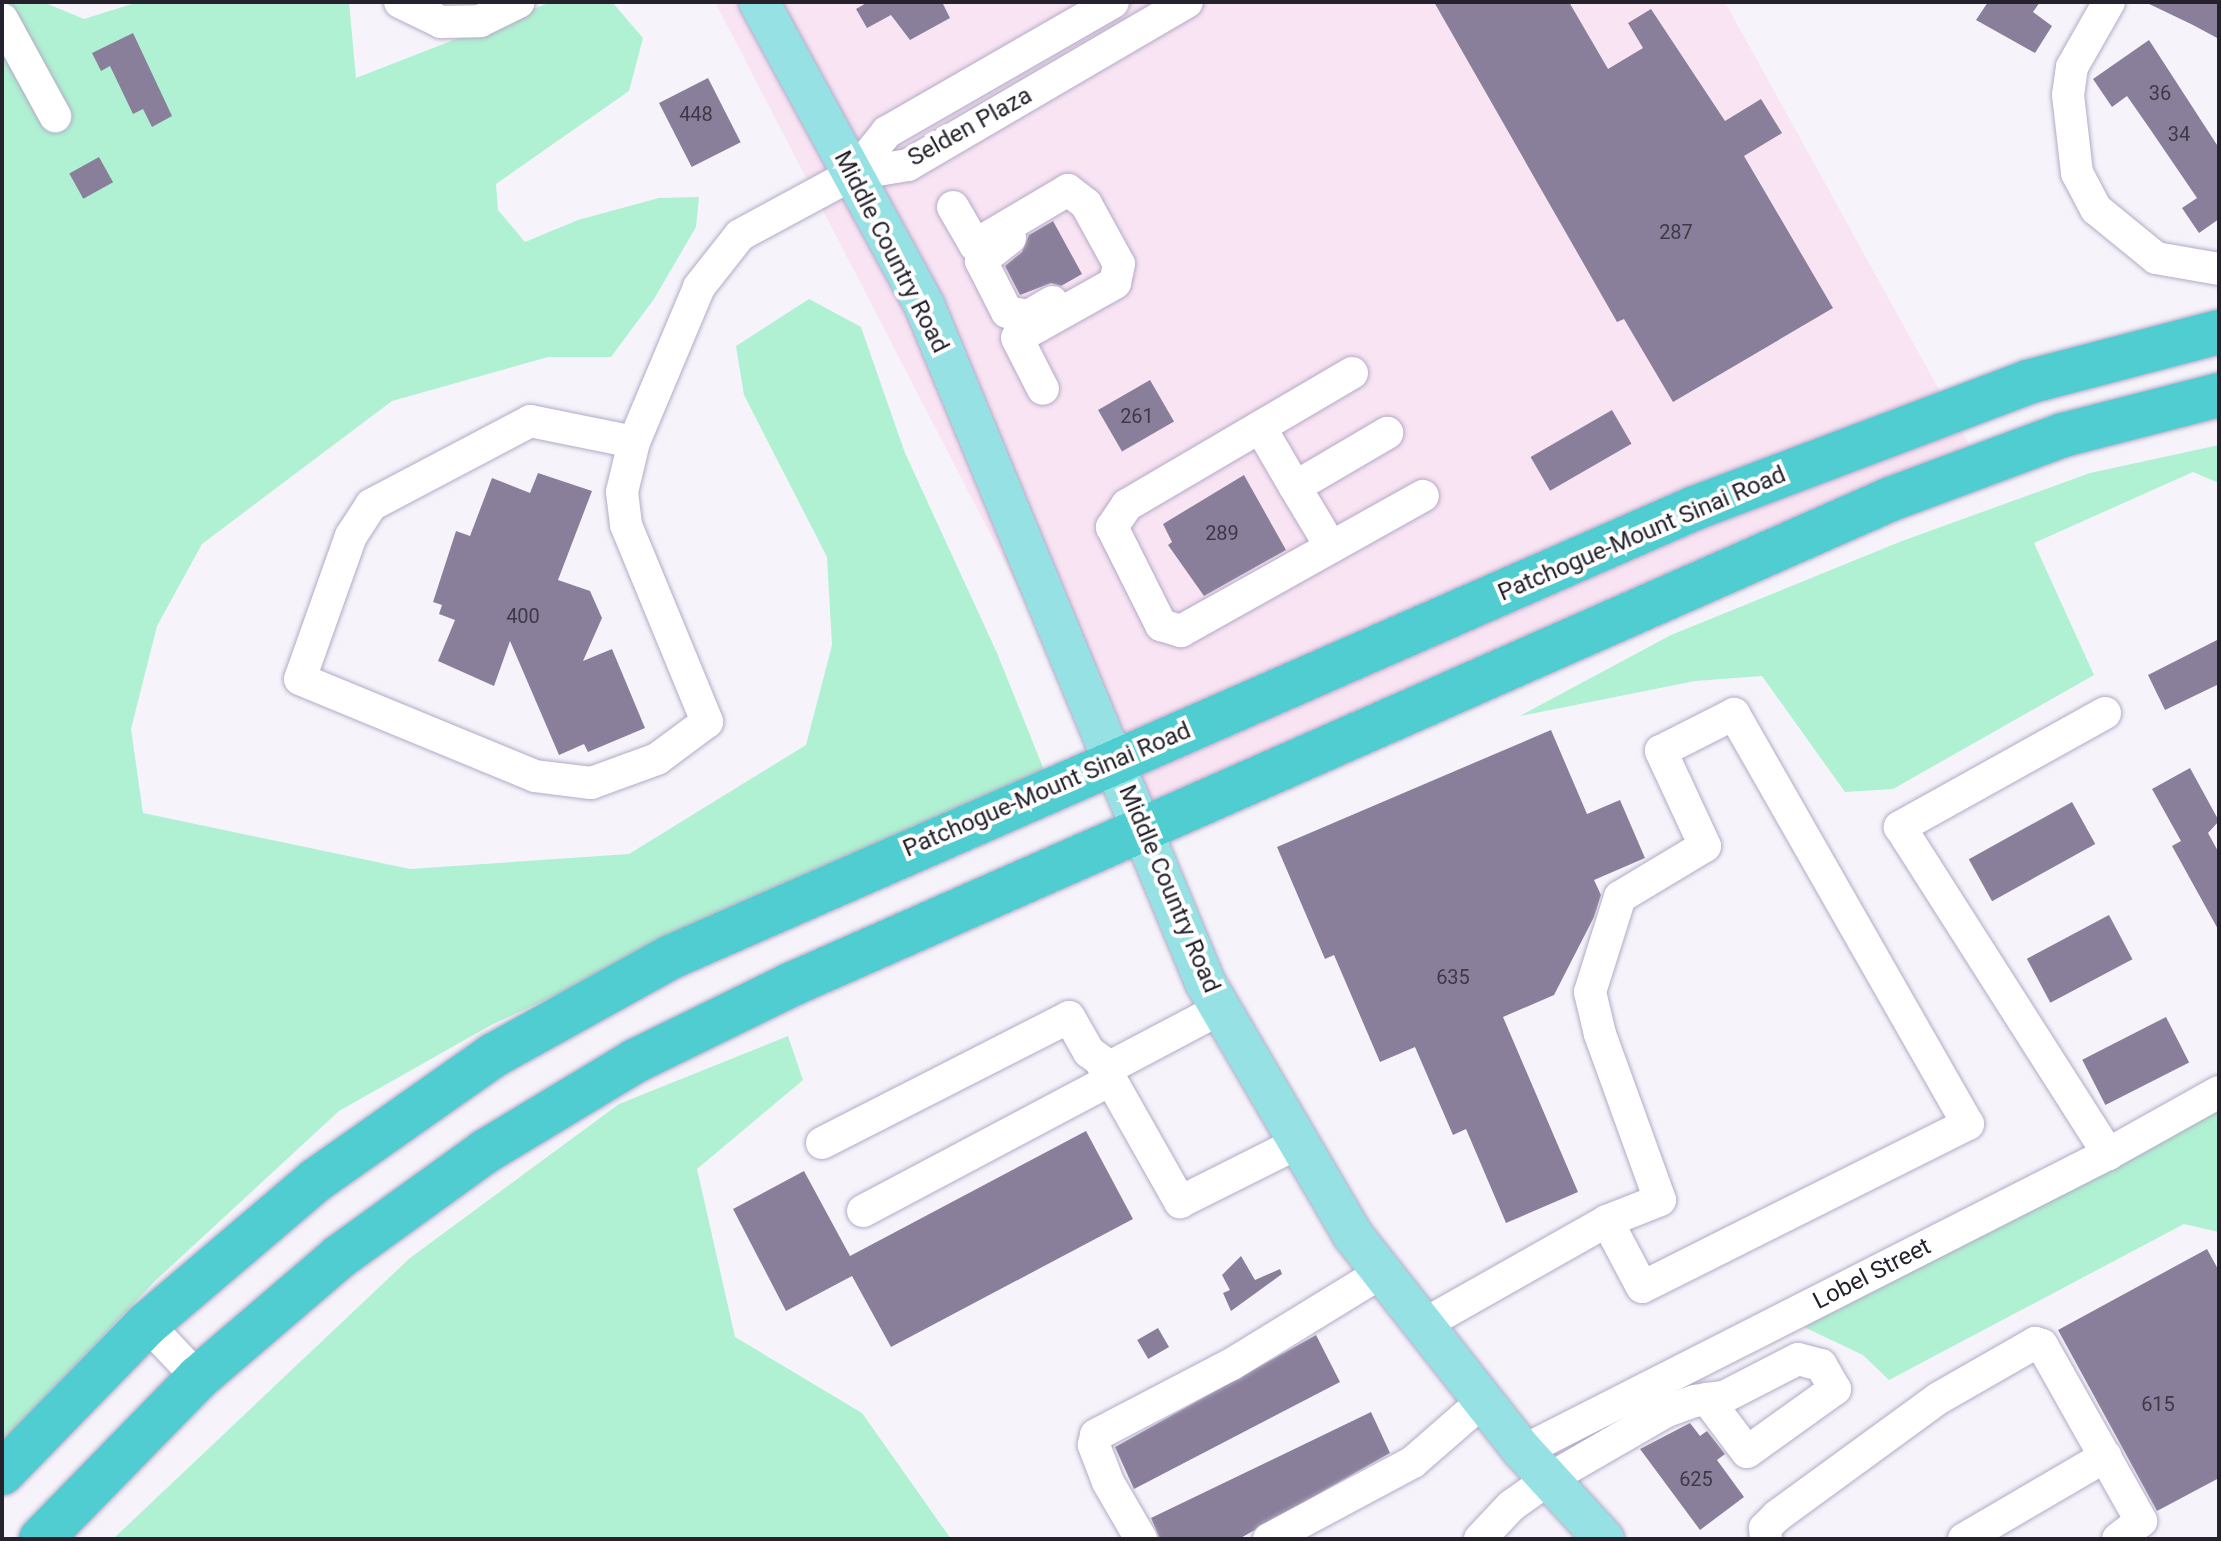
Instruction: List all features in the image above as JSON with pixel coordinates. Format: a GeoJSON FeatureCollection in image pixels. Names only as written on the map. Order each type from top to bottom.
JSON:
{"type":"FeatureCollection","features":[{"type":"Feature","properties":{"kind":"highway","name":"Patchogue-Mount Sinai Road"},"geometry":{"type":"LineString","coordinates":[[2,1473],[147,1324],[316,1180],[541,1028],[733,928],[1695,508],[1942,412],[2107,358],[2219,332]]}},
{"type":"Feature","properties":{"kind":"highway"},"geometry":{"type":"LineString","coordinates":[[41,1539],[198,1378],[339,1257],[558,1104],[728,1014],[1891,499],[2063,435],[2219,395]]}},
{"type":"Feature","properties":{"kind":"main road","name":"Middle Country Road"},"geometry":{"type":"LineString","coordinates":[[759,2],[925,307],[1220,1009],[1352,1234],[1483,1401],[1604,1539]]}},
{"type":"Feature","properties":{"kind":"street"},"geometry":{"type":"LineString","coordinates":[[400,2],[441,22],[480,21],[519,2]]}},
{"type":"Feature","properties":{"kind":"street","name":"Selden Plaza"},"geometry":{"type":"LineString","coordinates":[[853,174],[887,132],[1113,2]]}},
{"type":"Feature","properties":{"kind":"street","name":"Selden Plaza"},"geometry":{"type":"LineString","coordinates":[[853,174],[908,165],[1187,2]]}},
{"type":"Feature","properties":{"kind":"street"},"geometry":{"type":"LineString","coordinates":[[2109,2],[2072,67],[2068,95],[2077,173],[2096,209],[2156,258],[2219,269]]}},
{"type":"Feature","properties":{"kind":"street"},"geometry":{"type":"LineString","coordinates":[[2,19],[55,116]]}},
{"type":"Feature","properties":{"kind":"street"},"geometry":{"type":"LineString","coordinates":[[634,442],[530,421],[371,505],[351,536],[300,679],[535,776],[591,783],[657,759],[707,722],[626,525],[622,492],[634,442],[699,287],[740,235],[853,174]]}},
{"type":"Feature","properties":{"kind":"street"},"geometry":{"type":"LineString","coordinates":[[953,207],[975,245],[1068,190],[1086,204],[1119,264],[1115,283],[1017,338],[1043,389]]}},
{"type":"Feature","properties":{"kind":"street"},"geometry":{"type":"LineString","coordinates":[[1086,204],[983,255],[981,261],[1007,312],[1028,316],[1119,264]]}},
{"type":"Feature","properties":{"kind":"street"},"geometry":{"type":"LineString","coordinates":[[1352,373],[1127,505],[1112,527],[1161,625],[1181,631],[1423,496]]}},
{"type":"Feature","properties":{"kind":"street"},"geometry":{"type":"LineString","coordinates":[[1260,427],[1331,547]]}},
{"type":"Feature","properties":{"kind":"street"},"geometry":{"type":"LineString","coordinates":[[1295,487],[1387,433]]}},
{"type":"Feature","properties":{"kind":"street"},"geometry":{"type":"LineString","coordinates":[[2105,713],[1900,827],[2108,1154]]}},
{"type":"Feature","properties":{"kind":"street"},"geometry":{"type":"LineString","coordinates":[[1423,1325],[1607,1221],[1660,1200],[1600,1034],[1590,992],[1596,959],[1620,897],[1705,846],[1661,751],[1734,714],[1968,1124],[1642,1287],[1607,1221]]}},
{"type":"Feature","properties":{"kind":"street"},"geometry":{"type":"LineString","coordinates":[[863,1211],[1220,1009]]}},
{"type":"Feature","properties":{"kind":"street"},"geometry":{"type":"LineString","coordinates":[[822,1143],[1069,1017],[1106,1072],[1180,1202],[1298,1143]]}},
{"type":"Feature","properties":{"kind":"street","name":"Lobel Street"},"geometry":{"type":"LineString","coordinates":[[1536,1465],[2219,1092]]}},
{"type":"Feature","properties":{"kind":"street"},"geometry":{"type":"LineString","coordinates":[[1141,1539],[1108,1482],[1094,1445],[1096,1435],[1232,1364],[1382,1272]]}},
{"type":"Feature","properties":{"kind":"street"},"geometry":{"type":"LineString","coordinates":[[147,1324],[198,1378]]}},
{"type":"Feature","properties":{"kind":"street"},"geometry":{"type":"LineString","coordinates":[[1766,1539],[1765,1528],[1777,1516],[1939,1398],[2035,1343],[2042,1345],[2141,1521],[2118,1539]]}},
{"type":"Feature","properties":{"kind":"street"},"geometry":{"type":"LineString","coordinates":[[1480,1539],[1511,1506],[1536,1465],[1667,1411],[1707,1399]]}},
{"type":"Feature","properties":{"kind":"street"},"geometry":{"type":"LineString","coordinates":[[1269,1539],[1413,1462],[1483,1401]]}},
{"type":"Feature","properties":{"kind":"street"},"geometry":{"type":"LineString","coordinates":[[1964,1539],[2106,1456]]}},
{"type":"Feature","properties":{"kind":"shaded area"},"geometry":{"type":"Polygon","coordinates":[[[715,2],[1725,2],[1980,464],[1144,831],[715,2]]]}},
{"type":"Feature","properties":{"kind":"green space"},"geometry":{"type":"Polygon","coordinates":[[[2,2],[43,2],[84,19],[138,2],[349,2],[356,78],[551,2],[612,2],[643,38],[629,91],[496,184],[498,210],[525,242],[578,220],[659,198],[699,197],[696,227],[654,299],[611,357],[548,357],[392,401],[202,544],[157,626],[131,729],[143,813],[410,869],[629,854],[806,745],[832,645],[827,557],[744,395],[736,346],[809,299],[861,327],[905,453],[997,653],[1044,770],[491,1025],[339,1111],[155,1281],[2,1442],[2,2]]]}},
{"type":"Feature","properties":{"kind":"green space"},"geometry":{"type":"Polygon","coordinates":[[[2219,445],[2219,483],[2193,472],[2034,543],[2094,675],[1893,789],[1845,792],[1762,676],[1695,681],[1520,716],[1671,635],[1902,541],[2090,473],[2219,445]]]}},
{"type":"Feature","properties":{"kind":"green space"},"geometry":{"type":"Polygon","coordinates":[[[788,1036],[803,1080],[697,1169],[735,1337],[862,1413],[951,1539],[113,1539],[410,1258],[619,1104],[788,1036]]]}},
{"type":"Feature","properties":{"kind":"green space"},"geometry":{"type":"Polygon","coordinates":[[[2219,1111],[2219,1232],[2184,1224],[1889,1380],[1863,1355],[1804,1327],[2219,1111]]]}},
{"type":"Feature","properties":{"kind":"building"},"geometry":{"type":"Polygon","coordinates":[[[868,2],[942,2],[950,18],[910,40],[891,15],[867,28],[856,9],[868,2]]]}},
{"type":"Feature","properties":{"kind":"building"},"geometry":{"type":"Polygon","coordinates":[[[1434,2],[1569,2],[1608,69],[1643,48],[1628,23],[1651,9],[1725,121],[1761,99],[1782,133],[1744,156],[1833,308],[1673,402],[1624,319],[1617,322],[1434,2]]]}},
{"type":"Feature","properties":{"kind":"building"},"geometry":{"type":"Polygon","coordinates":[[[1988,2],[2040,2],[2033,12],[2052,26],[2035,53],[1976,20],[1988,2]]]}},
{"type":"Feature","properties":{"kind":"building"},"geometry":{"type":"Polygon","coordinates":[[[2145,2],[2219,2],[2219,39],[2193,25],[2145,2]]]}},
{"type":"Feature","properties":{"kind":"building"},"geometry":{"type":"Polygon","coordinates":[[[133,33],[172,116],[152,127],[143,109],[133,114],[110,66],[101,71],[92,53],[133,33]]]}},
{"type":"Feature","properties":{"kind":"building"},"geometry":{"type":"Polygon","coordinates":[[[2149,40],[2219,148],[2219,219],[2199,233],[2182,208],[2197,198],[2150,129],[2127,96],[2112,107],[2093,79],[2149,40]]]}},
{"type":"Feature","properties":{"kind":"building"},"geometry":{"type":"Polygon","coordinates":[[[708,78],[741,142],[692,167],[659,103],[708,78]]]}},
{"type":"Feature","properties":{"kind":"building"},"geometry":{"type":"Polygon","coordinates":[[[99,157],[113,182],[83,199],[69,173],[99,157]]]}},
{"type":"Feature","properties":{"kind":"building"},"geometry":{"type":"Polygon","coordinates":[[[1053,221],[1082,274],[1061,286],[1051,283],[1020,295],[1005,266],[1022,252],[1029,235],[1053,221]]]}},
{"type":"Feature","properties":{"kind":"building"},"geometry":{"type":"Polygon","coordinates":[[[1150,380],[1174,422],[1122,452],[1098,410],[1150,380]]]}},
{"type":"Feature","properties":{"kind":"building"},"geometry":{"type":"Polygon","coordinates":[[[1612,410],[1632,444],[1550,491],[1531,457],[1612,410]]]}},
{"type":"Feature","properties":{"kind":"building"},"geometry":{"type":"Polygon","coordinates":[[[538,473],[592,491],[558,580],[590,591],[602,618],[583,661],[612,649],[645,728],[588,752],[584,744],[559,755],[510,641],[494,686],[438,661],[455,620],[439,614],[442,605],[433,602],[456,531],[470,536],[492,478],[530,493],[538,473]]]}},
{"type":"Feature","properties":{"kind":"building"},"geometry":{"type":"Polygon","coordinates":[[[1244,475],[1286,550],[1204,596],[1168,545],[1172,542],[1163,524],[1244,475]]]}},
{"type":"Feature","properties":{"kind":"building"},"geometry":{"type":"Polygon","coordinates":[[[2219,639],[2219,684],[2165,710],[2148,675],[2219,639]]]}},
{"type":"Feature","properties":{"kind":"building"},"geometry":{"type":"Polygon","coordinates":[[[1551,730],[1587,814],[1620,800],[1645,858],[1594,880],[1601,895],[1594,917],[1554,995],[1503,1017],[1578,1192],[1506,1223],[1466,1129],[1453,1135],[1415,1047],[1380,1062],[1334,955],[1325,959],[1277,847],[1551,730]]]}},
{"type":"Feature","properties":{"kind":"building"},"geometry":{"type":"Polygon","coordinates":[[[2190,768],[2219,821],[2208,833],[2219,853],[2219,931],[2172,846],[2181,841],[2152,789],[2190,768]]]}},
{"type":"Feature","properties":{"kind":"building"},"geometry":{"type":"Polygon","coordinates":[[[2072,802],[2095,844],[1992,901],[1969,859],[2072,802]]]}},
{"type":"Feature","properties":{"kind":"building"},"geometry":{"type":"Polygon","coordinates":[[[2109,915],[2132,959],[2050,1003],[2027,959],[2109,915]]]}},
{"type":"Feature","properties":{"kind":"building"},"geometry":{"type":"Polygon","coordinates":[[[2166,1017],[2189,1062],[2105,1105],[2082,1060],[2166,1017]]]}},
{"type":"Feature","properties":{"kind":"building"},"geometry":{"type":"Polygon","coordinates":[[[1086,1131],[1133,1219],[891,1347],[852,1276],[786,1311],[733,1209],[804,1171],[850,1256],[1086,1131]]]}},
{"type":"Feature","properties":{"kind":"building"},"geometry":{"type":"Polygon","coordinates":[[[2207,1249],[2219,1271],[2219,1478],[2157,1511],[2058,1330],[2207,1249]]]}},
{"type":"Feature","properties":{"kind":"building"},"geometry":{"type":"Polygon","coordinates":[[[1241,1256],[1255,1280],[1280,1269],[1282,1274],[1231,1311],[1223,1293],[1230,1290],[1222,1275],[1241,1256]]]}},
{"type":"Feature","properties":{"kind":"building"},"geometry":{"type":"Polygon","coordinates":[[[1158,1328],[1169,1347],[1148,1359],[1137,1340],[1158,1328]]]}},
{"type":"Feature","properties":{"kind":"building"},"geometry":{"type":"Polygon","coordinates":[[[1316,1335],[1340,1382],[1134,1489],[1115,1447],[1316,1335]]]}},
{"type":"Feature","properties":{"kind":"building"},"geometry":{"type":"Polygon","coordinates":[[[1371,1412],[1390,1453],[1239,1539],[1160,1539],[1151,1518],[1371,1412]]]}},
{"type":"Feature","properties":{"kind":"building"},"geometry":{"type":"Polygon","coordinates":[[[1690,1423],[1700,1436],[1707,1431],[1725,1454],[1717,1460],[1744,1497],[1700,1530],[1640,1449],[1690,1423]]]}}]}
